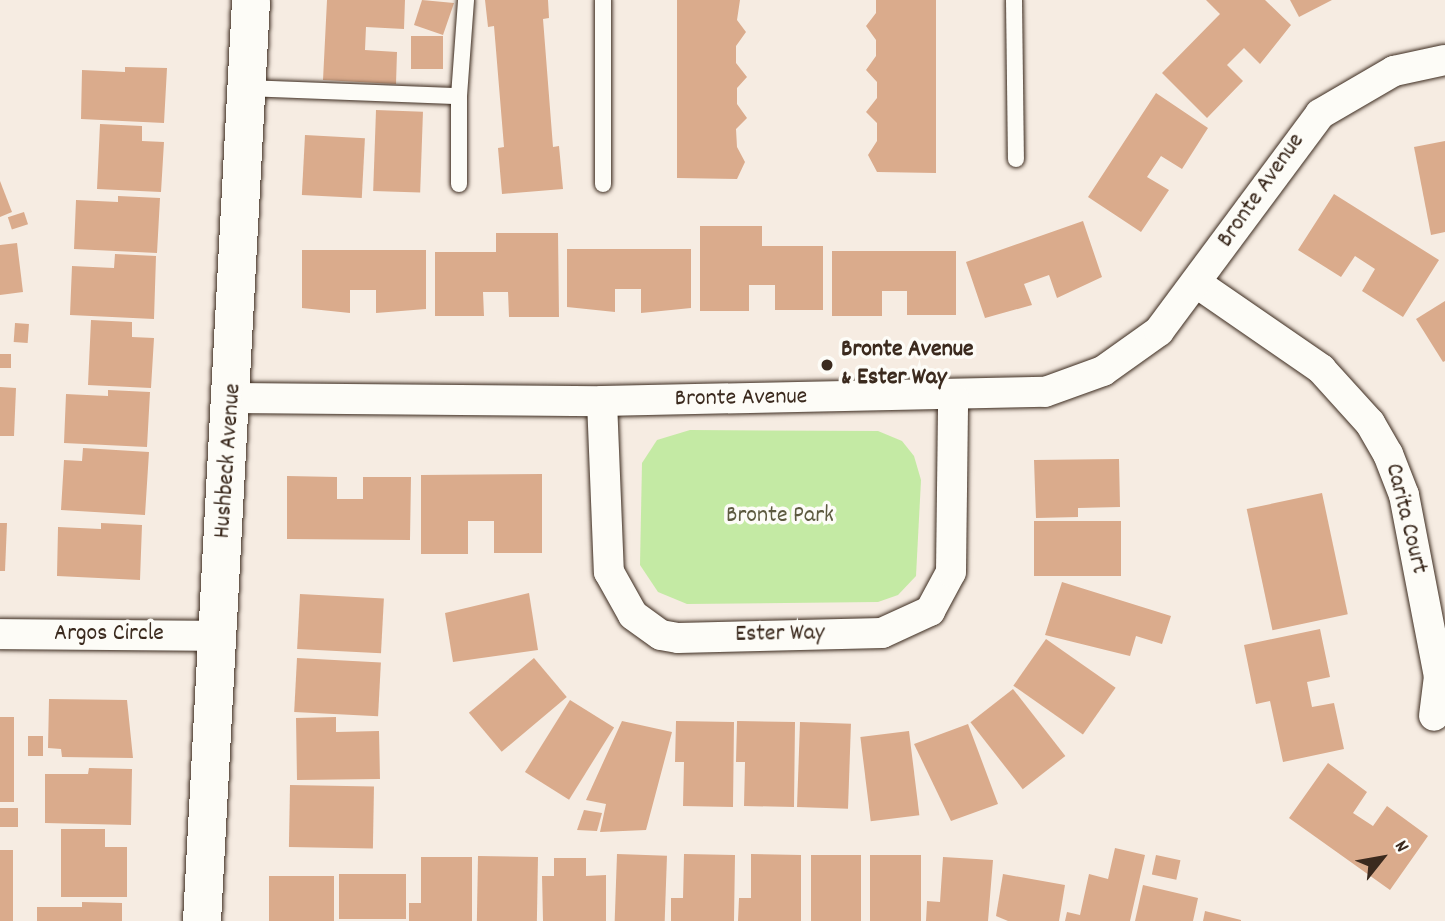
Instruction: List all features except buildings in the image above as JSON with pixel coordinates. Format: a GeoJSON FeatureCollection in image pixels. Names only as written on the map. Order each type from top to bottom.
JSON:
{"type":"FeatureCollection","features":[{"type":"Feature","properties":{"kind":"street","name":"Hushbeck Avenue"},"geometry":{"type":"LineString","coordinates":[[202,921],[233,398],[251,0]]}},
{"type":"Feature","properties":{"kind":"street","name":"Bronte Avenue"},"geometry":{"type":"LineString","coordinates":[[233,398],[602,401],[953,397],[1045,392],[1103,371],[1159,331],[1198,284],[1276,167],[1320,114],[1394,71],[1445,60]]}},
{"type":"Feature","properties":{"kind":"street","name":"Carita Court"},"geometry":{"type":"LineString","coordinates":[[1198,284],[1321,369],[1363,414],[1388,454],[1404,495],[1439,676],[1434,716]]}},
{"type":"Feature","properties":{"kind":"street","name":"Ester Way"},"geometry":{"type":"LineString","coordinates":[[602,401],[608,572],[633,615],[653,631],[678,638],[882,633],[930,611],[951,572],[953,397]]}},
{"type":"Feature","properties":{"kind":"street","name":"Argos Circle"},"geometry":{"type":"LineString","coordinates":[[0,634],[217,636]]}},
{"type":"Feature","properties":{"kind":"lane"},"geometry":{"type":"LineString","coordinates":[[459,184],[459,96],[466,0]]}},
{"type":"Feature","properties":{"kind":"lane"},"geometry":{"type":"LineString","coordinates":[[603,0],[603,184]]}},
{"type":"Feature","properties":{"kind":"lane"},"geometry":{"type":"LineString","coordinates":[[1014,0],[1016,159]]}},
{"type":"Feature","properties":{"kind":"lane"},"geometry":{"type":"LineString","coordinates":[[247,88],[459,96]]}},
{"type":"Feature","properties":{"kind":"green space","name":"Bronte Park"},"geometry":{"type":"Polygon","coordinates":[[[690,430],[878,431],[902,441],[914,456],[921,480],[916,576],[898,595],[878,602],[687,604],[658,592],[640,565],[642,463],[657,440],[690,430]]]}},
{"type":"Feature","properties":{"kind":"place","name":"Bronte Avenue & Ester Way"},"geometry":{"type":"Point","coordinates":[827,365]}}]}
